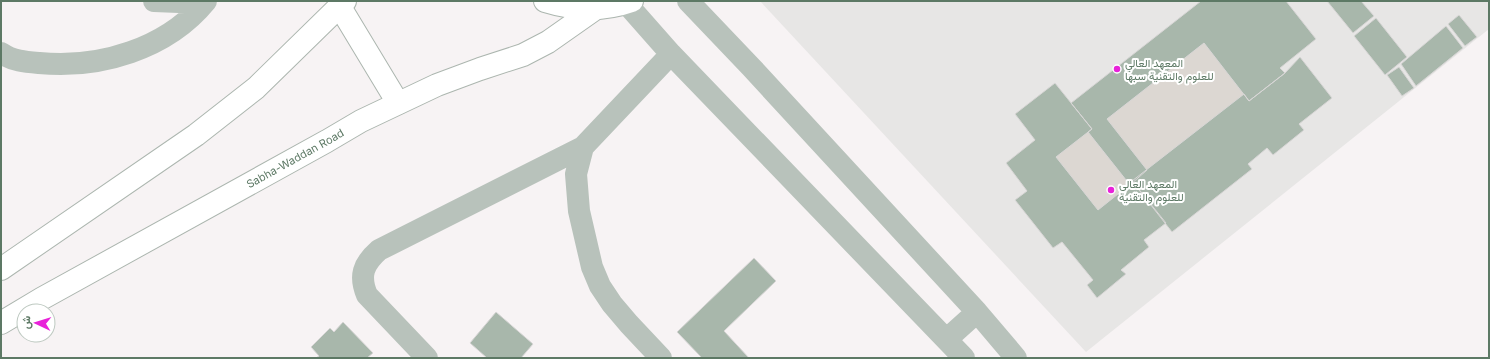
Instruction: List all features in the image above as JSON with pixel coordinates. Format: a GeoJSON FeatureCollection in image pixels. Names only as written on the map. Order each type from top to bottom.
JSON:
{"type":"FeatureCollection","features":[{"type":"Feature","properties":{"kind":"highway"},"geometry":{"type":"LineString","coordinates":[[546,1],[576,8],[595,9],[629,2]]}},
{"type":"Feature","properties":{"kind":"highway"},"geometry":{"type":"LineString","coordinates":[[1,269],[196,135],[256,88],[342,4],[398,103]]}},
{"type":"Feature","properties":{"kind":"highway","name":"Sabha-Waddan Road"},"geometry":{"type":"LineString","coordinates":[[1,323],[40,299],[328,141],[361,121],[437,85],[524,55],[548,42],[595,9]]}},
{"type":"Feature","properties":{"kind":"street"},"geometry":{"type":"LineString","coordinates":[[154,1],[205,2]]}},
{"type":"Feature","properties":{"kind":"street"},"geometry":{"type":"LineString","coordinates":[[688,1],[751,67],[977,312],[1016,358]]}},
{"type":"Feature","properties":{"kind":"street"},"geometry":{"type":"LineString","coordinates":[[1,53],[7,57],[44,63],[67,64],[112,58],[134,51],[156,41],[176,28],[205,2]]}},
{"type":"Feature","properties":{"kind":"street"},"geometry":{"type":"LineString","coordinates":[[629,2],[671,54],[964,358]]}},
{"type":"Feature","properties":{"kind":"street"},"geometry":{"type":"LineString","coordinates":[[427,358],[367,295],[363,286],[363,276],[365,266],[371,257],[378,250],[583,147],[671,54]]}},
{"type":"Feature","properties":{"kind":"street"},"geometry":{"type":"LineString","coordinates":[[583,147],[576,174],[579,211],[592,267],[600,286],[612,304],[661,358]]}},
{"type":"Feature","properties":{"kind":"street"},"geometry":{"type":"LineString","coordinates":[[947,339],[977,312]]}},
{"type":"Feature","properties":{"kind":"shaded area","name":"المعهد العالي للعلوم والتقنية"},"geometry":{"type":"Polygon","coordinates":[[[760,1],[1489,1],[1489,29],[1086,352],[760,1]]]}},
{"type":"Feature","properties":{"kind":"shaded area"},"geometry":{"type":"Polygon","coordinates":[[[1204,43],[1244,94],[1147,170],[1107,119],[1204,43]]]}},
{"type":"Feature","properties":{"kind":"shaded area"},"geometry":{"type":"Polygon","coordinates":[[[1088,132],[1130,185],[1098,210],[1056,157],[1088,132]]]}},
{"type":"Feature","properties":{"kind":"building"},"geometry":{"type":"Polygon","coordinates":[[[1201,1],[1286,1],[1316,39],[1280,68],[1285,73],[1249,101],[1204,43],[1107,119],[1147,170],[1130,185],[1088,132],[1092,129],[1071,103],[1201,1]]]}},
{"type":"Feature","properties":{"kind":"building"},"geometry":{"type":"Polygon","coordinates":[[[1327,1],[1361,1],[1374,16],[1353,33],[1327,1]]]}},
{"type":"Feature","properties":{"kind":"building"},"geometry":{"type":"Polygon","coordinates":[[[1459,15],[1477,37],[1465,46],[1448,24],[1459,15]]]}},
{"type":"Feature","properties":{"kind":"building"},"geometry":{"type":"Polygon","coordinates":[[[1376,18],[1407,57],[1385,75],[1354,36],[1376,18]]]}},
{"type":"Feature","properties":{"kind":"building"},"geometry":{"type":"Polygon","coordinates":[[[1446,26],[1463,48],[1416,86],[1401,64],[1446,26]]]}},
{"type":"Feature","properties":{"kind":"building"},"geometry":{"type":"Polygon","coordinates":[[[1300,57],[1332,98],[1299,124],[1304,130],[1273,155],[1267,148],[1248,164],[1252,169],[1172,232],[1132,181],[1244,94],[1249,101],[1285,73],[1300,57]]]}},
{"type":"Feature","properties":{"kind":"building"},"geometry":{"type":"Polygon","coordinates":[[[1399,67],[1414,88],[1402,96],[1387,75],[1399,67]]]}},
{"type":"Feature","properties":{"kind":"building"},"geometry":{"type":"Polygon","coordinates":[[[1055,83],[1092,129],[1056,157],[1098,210],[1133,182],[1166,223],[1144,240],[1149,247],[1121,270],[1126,274],[1097,298],[1087,285],[1093,280],[1062,242],[1053,248],[1015,200],[1027,191],[1006,163],[1035,140],[1015,114],[1055,83]]]}},
{"type":"Feature","properties":{"kind":"building"},"geometry":{"type":"Polygon","coordinates":[[[754,258],[776,281],[724,331],[749,358],[702,358],[677,332],[754,258]]]}},
{"type":"Feature","properties":{"kind":"building"},"geometry":{"type":"Polygon","coordinates":[[[496,312],[533,344],[521,358],[487,358],[470,343],[496,312]]]}},
{"type":"Feature","properties":{"kind":"building"},"geometry":{"type":"Polygon","coordinates":[[[343,322],[373,353],[367,358],[316,358],[319,356],[311,347],[330,328],[334,332],[343,322]]]}},
{"type":"Feature","properties":{"kind":"place","name":"المعهد العالي للعلوم والتقنية سبها"},"geometry":{"type":"Point","coordinates":[1117,69]}},
{"type":"Feature","properties":{"kind":"place","name":"المعهد العالي للعلوم والتقنية"},"geometry":{"type":"Point","coordinates":[1111,190]}}]}
